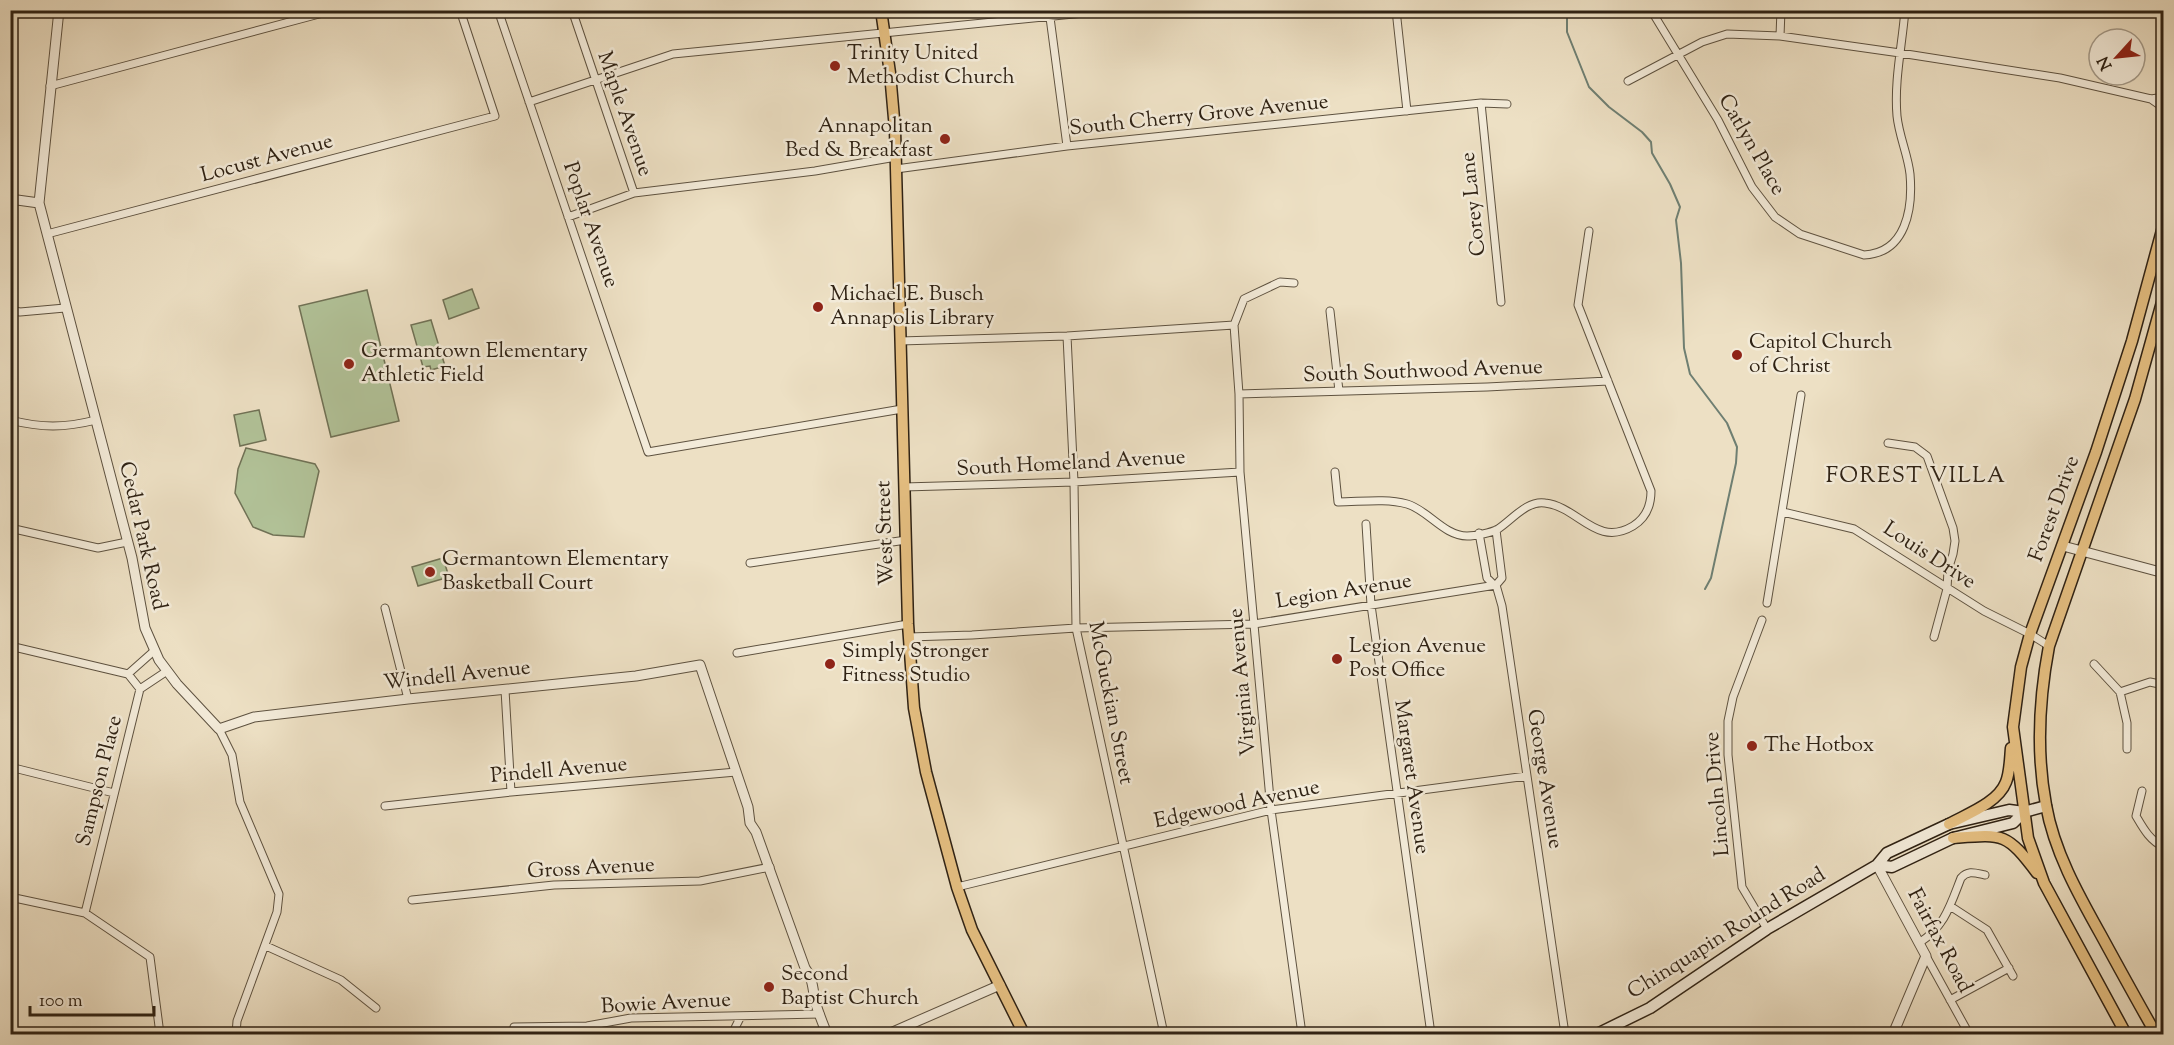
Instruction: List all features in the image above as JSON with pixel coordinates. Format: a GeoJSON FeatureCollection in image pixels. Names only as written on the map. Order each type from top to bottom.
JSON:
{"type":"FeatureCollection","features":[{"type":"Feature","properties":{"kind":"main road","name":"West Street"},"geometry":{"type":"LineString","coordinates":[[881,10],[890,73],[896,163],[903,487],[908,624],[914,708],[926,772],[957,887],[972,930],[1024,1035]]}},
{"type":"Feature","properties":{"kind":"main road","name":"Forest Drive"},"geometry":{"type":"LineString","coordinates":[[2044,883],[2028,838],[2013,727],[2021,667],[2030,634],[2088,474],[2132,341],[2163,223]]}},
{"type":"Feature","properties":{"kind":"main road","name":"Forest Drive"},"geometry":{"type":"LineString","coordinates":[[2156,1035],[2068,872],[2046,806],[2039,733],[2042,686],[2049,646],[2135,399],[2163,295]]}},
{"type":"Feature","properties":{"kind":"main road"},"geometry":{"type":"LineString","coordinates":[[2088,474],[2106,482]]}},
{"type":"Feature","properties":{"kind":"main road"},"geometry":{"type":"LineString","coordinates":[[1949,824],[1991,800],[2006,783],[2013,727]]}},
{"type":"Feature","properties":{"kind":"main road","name":"Chinquapin Round Road"},"geometry":{"type":"LineString","coordinates":[[1597,1035],[1650,1008],[1767,929],[1877,865],[1887,853],[1949,824],[2009,810],[2024,812],[2046,806]]}},
{"type":"Feature","properties":{"kind":"main road","name":"Chinquapin Round Road"},"geometry":{"type":"LineString","coordinates":[[1877,865],[1892,867],[1953,838],[2013,823],[2024,812]]}},
{"type":"Feature","properties":{"kind":"main road"},"geometry":{"type":"LineString","coordinates":[[1953,838],[1991,835],[2001,837],[2023,854],[2044,883],[2126,1035]]}},
{"type":"Feature","properties":{"kind":"street","name":"Cedar Park Road"},"geometry":{"type":"LineString","coordinates":[[59,10],[39,203],[65,308],[127,542],[145,628],[167,671],[219,729],[232,755],[240,802],[279,894],[277,912],[240,1012],[236,1035]]}},
{"type":"Feature","properties":{"kind":"street"},"geometry":{"type":"LineString","coordinates":[[50,86],[334,10]]}},
{"type":"Feature","properties":{"kind":"street","name":"Locust Avenue"},"geometry":{"type":"LineString","coordinates":[[47,234],[495,116],[460,10]]}},
{"type":"Feature","properties":{"kind":"street","name":"Poplar Avenue"},"geometry":{"type":"LineString","coordinates":[[498,10],[648,452],[902,409]]}},
{"type":"Feature","properties":{"kind":"street","name":"Maple Avenue"},"geometry":{"type":"LineString","coordinates":[[572,10],[634,193]]}},
{"type":"Feature","properties":{"kind":"street"},"geometry":{"type":"LineString","coordinates":[[529,102],[595,78],[673,54],[1049,14],[1114,10]]}},
{"type":"Feature","properties":{"kind":"street"},"geometry":{"type":"LineString","coordinates":[[1396,10],[1407,111]]}},
{"type":"Feature","properties":{"kind":"street","name":"Catlyn Place"},"geometry":{"type":"LineString","coordinates":[[1651,10],[1718,120],[1752,187],[1774,217],[1800,234],[1864,255],[1873,254],[1893,245],[1904,230],[1910,202],[1910,173],[1897,118],[1896,85],[1905,10]]}},
{"type":"Feature","properties":{"kind":"street"},"geometry":{"type":"LineString","coordinates":[[1780,36],[1781,10]]}},
{"type":"Feature","properties":{"kind":"street"},"geometry":{"type":"LineString","coordinates":[[1049,14],[1066,146]]}},
{"type":"Feature","properties":{"kind":"street"},"geometry":{"type":"LineString","coordinates":[[1628,81],[1702,42],[1727,34],[1780,36],[1900,53],[2060,78],[2151,99],[2163,97]]}},
{"type":"Feature","properties":{"kind":"street"},"geometry":{"type":"LineString","coordinates":[[2151,99],[2163,108]]}},
{"type":"Feature","properties":{"kind":"street","name":"South Cherry Grove Avenue"},"geometry":{"type":"LineString","coordinates":[[568,217],[634,193],[815,171],[1481,103],[1507,104]]}},
{"type":"Feature","properties":{"kind":"street","name":"Corey Lane"},"geometry":{"type":"LineString","coordinates":[[1481,103],[1501,302]]}},
{"type":"Feature","properties":{"kind":"street"},"geometry":{"type":"LineString","coordinates":[[10,199],[39,203]]}},
{"type":"Feature","properties":{"kind":"street"},"geometry":{"type":"LineString","coordinates":[[1335,472],[1338,502],[1391,501],[1408,504],[1425,512],[1455,534],[1467,536],[1496,530],[1527,507],[1542,502],[1561,508],[1602,532],[1612,533],[1637,524],[1646,514],[1651,491],[1578,305],[1589,231]]}},
{"type":"Feature","properties":{"kind":"street"},"geometry":{"type":"LineString","coordinates":[[900,341],[1067,336],[1234,325],[1244,298],[1280,282],[1294,283]]}},
{"type":"Feature","properties":{"kind":"street"},"geometry":{"type":"LineString","coordinates":[[10,310],[20,312],[65,308]]}},
{"type":"Feature","properties":{"kind":"street"},"geometry":{"type":"LineString","coordinates":[[1330,311],[1339,391]]}},
{"type":"Feature","properties":{"kind":"street","name":"Virginia Avenue"},"geometry":{"type":"LineString","coordinates":[[1234,325],[1239,394],[1240,472],[1271,810],[1302,1035]]}},
{"type":"Feature","properties":{"kind":"street","name":"McGuckian Street"},"geometry":{"type":"LineString","coordinates":[[1067,336],[1074,482],[1076,628],[1164,1035]]}},
{"type":"Feature","properties":{"kind":"street","name":"South Southwood Avenue"},"geometry":{"type":"LineString","coordinates":[[1239,394],[1608,381]]}},
{"type":"Feature","properties":{"kind":"street"},"geometry":{"type":"LineString","coordinates":[[1767,603],[1801,395]]}},
{"type":"Feature","properties":{"kind":"street"},"geometry":{"type":"LineString","coordinates":[[10,420],[48,427],[70,427],[96,420]]}},
{"type":"Feature","properties":{"kind":"street"},"geometry":{"type":"LineString","coordinates":[[1888,443],[1915,447],[1927,456],[1953,528],[1955,541],[1948,570],[1947,589],[1934,637]]}},
{"type":"Feature","properties":{"kind":"street","name":"South Homeland Avenue"},"geometry":{"type":"LineString","coordinates":[[903,487],[1074,482],[1240,472]]}},
{"type":"Feature","properties":{"kind":"street","name":"Louis Drive"},"geometry":{"type":"LineString","coordinates":[[1783,512],[1854,529],[1947,589],[2049,646]]}},
{"type":"Feature","properties":{"kind":"street","name":"Margaret Avenue"},"geometry":{"type":"LineString","coordinates":[[1366,524],[1371,605],[1431,1035]]}},
{"type":"Feature","properties":{"kind":"street"},"geometry":{"type":"LineString","coordinates":[[10,528],[98,548],[127,542]]}},
{"type":"Feature","properties":{"kind":"street","name":"George Avenue"},"geometry":{"type":"LineString","coordinates":[[1496,530],[1502,578],[1495,585],[1502,606],[1565,1035]]}},
{"type":"Feature","properties":{"kind":"street"},"geometry":{"type":"LineString","coordinates":[[1479,534],[1486,578],[1495,585]]}},
{"type":"Feature","properties":{"kind":"street"},"geometry":{"type":"LineString","coordinates":[[750,563],[906,540]]}},
{"type":"Feature","properties":{"kind":"street"},"geometry":{"type":"LineString","coordinates":[[2062,546],[2163,573]]}},
{"type":"Feature","properties":{"kind":"street","name":"Legion Avenue"},"geometry":{"type":"LineString","coordinates":[[909,637],[1076,628],[1254,624],[1495,585]]}},
{"type":"Feature","properties":{"kind":"street"},"geometry":{"type":"LineString","coordinates":[[385,608],[408,699]]}},
{"type":"Feature","properties":{"kind":"street","name":"Lincoln Drive"},"geometry":{"type":"LineString","coordinates":[[1762,620],[1733,697],[1728,721],[1728,754],[1743,887],[1767,929]]}},
{"type":"Feature","properties":{"kind":"street"},"geometry":{"type":"LineString","coordinates":[[737,653],[908,624]]}},
{"type":"Feature","properties":{"kind":"street"},"geometry":{"type":"LineString","coordinates":[[10,646],[128,674],[140,689],[167,671]]}},
{"type":"Feature","properties":{"kind":"street"},"geometry":{"type":"LineString","coordinates":[[128,674],[155,650]]}},
{"type":"Feature","properties":{"kind":"street"},"geometry":{"type":"LineString","coordinates":[[2094,664],[2120,692],[2127,723],[2127,749]]}},
{"type":"Feature","properties":{"kind":"street","name":"Windell Avenue"},"geometry":{"type":"LineString","coordinates":[[219,729],[254,717],[636,676],[700,665],[736,772]]}},
{"type":"Feature","properties":{"kind":"street"},"geometry":{"type":"LineString","coordinates":[[2120,692],[2151,682],[2163,685]]}},
{"type":"Feature","properties":{"kind":"street","name":"Sampson Place"},"geometry":{"type":"LineString","coordinates":[[84,913],[140,689]]}},
{"type":"Feature","properties":{"kind":"street"},"geometry":{"type":"LineString","coordinates":[[505,690],[511,792]]}},
{"type":"Feature","properties":{"kind":"street"},"geometry":{"type":"LineString","coordinates":[[10,767],[114,793]]}},
{"type":"Feature","properties":{"kind":"street"},"geometry":{"type":"LineString","coordinates":[[736,772],[748,807],[757,821],[756,832],[814,991],[827,1035]]}},
{"type":"Feature","properties":{"kind":"street","name":"Pindell Avenue"},"geometry":{"type":"LineString","coordinates":[[385,806],[736,772]]}},
{"type":"Feature","properties":{"kind":"street","name":"Edgewood Avenue"},"geometry":{"type":"LineString","coordinates":[[957,887],[1271,810],[1527,776]]}},
{"type":"Feature","properties":{"kind":"street"},"geometry":{"type":"LineString","coordinates":[[2142,791],[2136,816],[2143,830],[2163,847]]}},
{"type":"Feature","properties":{"kind":"street","name":"Fairfax Road"},"geometry":{"type":"LineString","coordinates":[[1877,865],[1969,1035]]}},
{"type":"Feature","properties":{"kind":"street","name":"Gross Avenue"},"geometry":{"type":"LineString","coordinates":[[412,900],[554,885],[700,881],[770,867]]}},
{"type":"Feature","properties":{"kind":"street"},"geometry":{"type":"LineString","coordinates":[[1919,943],[1933,934],[1946,915],[1960,878],[1970,872],[1985,875]]}},
{"type":"Feature","properties":{"kind":"street"},"geometry":{"type":"LineString","coordinates":[[10,897],[84,913],[150,957],[160,1035]]}},
{"type":"Feature","properties":{"kind":"street"},"geometry":{"type":"LineString","coordinates":[[1950,906],[1987,930],[2013,976]]}},
{"type":"Feature","properties":{"kind":"street"},"geometry":{"type":"LineString","coordinates":[[266,946],[341,980],[376,1008]]}},
{"type":"Feature","properties":{"kind":"street"},"geometry":{"type":"LineString","coordinates":[[1893,1035],[1926,956]]}},
{"type":"Feature","properties":{"kind":"street"},"geometry":{"type":"LineString","coordinates":[[1950,1000],[2009,968]]}},
{"type":"Feature","properties":{"kind":"street"},"geometry":{"type":"LineString","coordinates":[[888,1035],[1000,985]]}},
{"type":"Feature","properties":{"kind":"street","name":"Bowie Avenue"},"geometry":{"type":"LineString","coordinates":[[514,1027],[587,1026],[631,1018],[820,1014]]}},
{"type":"Feature","properties":{"kind":"street"},"geometry":{"type":"LineString","coordinates":[[732,1035],[741,1016]]}},
{"type":"Feature","properties":{"kind":"green space"},"geometry":{"type":"Polygon","coordinates":[[[472,289],[479,308],[449,319],[443,300],[472,289]]]}},
{"type":"Feature","properties":{"kind":"green space","name":"Germantown Elementary Athletic Field"},"geometry":{"type":"Polygon","coordinates":[[[367,290],[399,421],[331,437],[299,306],[367,290]]]}},
{"type":"Feature","properties":{"kind":"green space"},"geometry":{"type":"Polygon","coordinates":[[[431,320],[445,366],[431,370],[430,366],[423,367],[411,325],[431,320]]]}},
{"type":"Feature","properties":{"kind":"green space"},"geometry":{"type":"Polygon","coordinates":[[[259,410],[266,440],[240,446],[234,415],[259,410]]]}},
{"type":"Feature","properties":{"kind":"green space"},"geometry":{"type":"Polygon","coordinates":[[[246,448],[315,464],[319,471],[304,537],[273,535],[253,527],[235,493],[238,469],[246,448]]]}},
{"type":"Feature","properties":{"kind":"green space","name":"Germantown Elementary Basketball Court"},"geometry":{"type":"Polygon","coordinates":[[[443,558],[449,577],[418,586],[412,567],[443,558]]]}},
{"type":"Feature","properties":{"kind":"waterway"},"geometry":{"type":"LineString","coordinates":[[1567,10],[1567,32],[1589,87],[1651,142],[1652,153],[1680,207],[1676,220],[1681,263],[1684,348],[1690,374],[1727,423],[1737,447],[1736,463],[1711,578],[1705,589]]}},
{"type":"Feature","properties":{"kind":"place","name":"Trinity United Methodist Church"},"geometry":{"type":"Point","coordinates":[835,66]}},
{"type":"Feature","properties":{"kind":"place","name":"Annapolitan Bed & Breakfast"},"geometry":{"type":"Point","coordinates":[945,139]}},
{"type":"Feature","properties":{"kind":"place","name":"Michael E. Busch Annapolis Library"},"geometry":{"type":"Point","coordinates":[818,307]}},
{"type":"Feature","properties":{"kind":"place","name":"Capitol Church of Christ"},"geometry":{"type":"Point","coordinates":[1737,355]}},
{"type":"Feature","properties":{"kind":"place","name":"Germantown Elementary Athletic Field"},"geometry":{"type":"Point","coordinates":[349,364]}},
{"type":"Feature","properties":{"kind":"place","name":"Germantown Elementary Basketball Court"},"geometry":{"type":"Point","coordinates":[430,572]}},
{"type":"Feature","properties":{"kind":"place","name":"Legion Avenue Post Office"},"geometry":{"type":"Point","coordinates":[1337,659]}},
{"type":"Feature","properties":{"kind":"place","name":"Simply Stronger Fitness Studio"},"geometry":{"type":"Point","coordinates":[830,664]}},
{"type":"Feature","properties":{"kind":"place","name":"The Hotbox"},"geometry":{"type":"Point","coordinates":[1752,746]}},
{"type":"Feature","properties":{"kind":"place","name":"Second Baptist Church"},"geometry":{"type":"Point","coordinates":[769,987]}},
{"type":"Feature","properties":{"kind":"district","name":"FOREST VILLA"},"geometry":{"type":"Point","coordinates":[1916,477]}}]}
